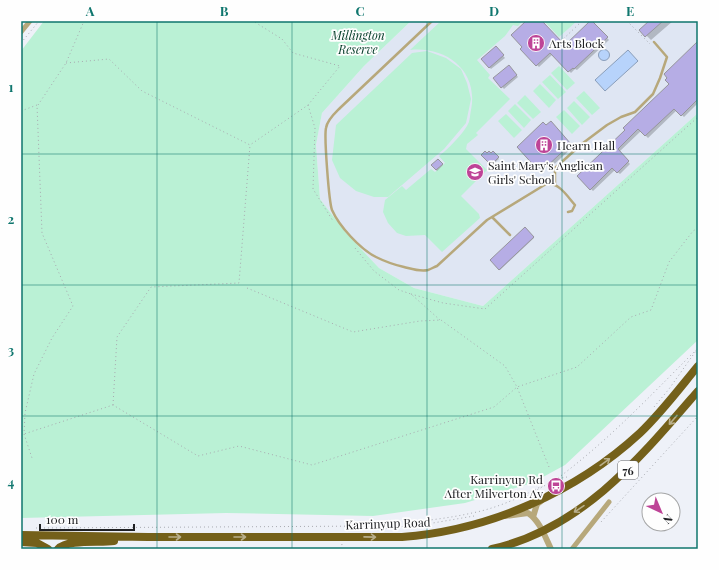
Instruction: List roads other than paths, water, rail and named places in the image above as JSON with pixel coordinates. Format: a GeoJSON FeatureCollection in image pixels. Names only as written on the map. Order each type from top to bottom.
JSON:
{"type":"FeatureCollection","features":[{"type":"Feature","properties":{"kind":"highway","name":"Karrinyup Road"},"geometry":{"type":"LineString","coordinates":[[21,536],[402,536],[430,534],[454,530],[501,516],[547,496],[599,466],[625,446],[657,415],[698,366]]}},
{"type":"Feature","properties":{"kind":"highway","name":"76"},"geometry":{"type":"LineString","coordinates":[[492,549],[542,531],[581,508],[622,476],[655,442],[698,391]]}},
{"type":"Feature","properties":{"kind":"highway"},"geometry":{"type":"LineString","coordinates":[[58,549],[62,545],[74,543],[106,542],[148,537]]}},
{"type":"Feature","properties":{"kind":"highway"},"geometry":{"type":"LineString","coordinates":[[21,542],[37,543],[48,549]]}},
{"type":"Feature","properties":{"kind":"street"},"geometry":{"type":"LineString","coordinates":[[21,32],[30,21]]}},
{"type":"Feature","properties":{"kind":"street"},"geometry":{"type":"LineString","coordinates":[[533,517],[538,504],[547,496]]}},
{"type":"Feature","properties":{"kind":"street"},"geometry":{"type":"LineString","coordinates":[[572,549],[609,502]]}},
{"type":"Feature","properties":{"kind":"street"},"geometry":{"type":"LineString","coordinates":[[501,516],[528,513],[533,517],[542,531],[551,549]]}},
{"type":"Feature","properties":{"kind":"lane"},"geometry":{"type":"LineString","coordinates":[[432,21],[340,108],[326,126],[331,209],[336,218],[347,232],[374,256],[418,271],[428,270],[437,266],[487,220],[546,184],[557,185],[575,205],[572,211],[568,212]]}},
{"type":"Feature","properties":{"kind":"lane"},"geometry":{"type":"LineString","coordinates":[[554,184],[555,168],[564,159],[607,125],[635,112],[653,94],[667,57],[654,42]]}},
{"type":"Feature","properties":{"kind":"lane"},"geometry":{"type":"LineString","coordinates":[[492,217],[510,235]]}},
{"type":"Feature","properties":{"kind":"water"},"geometry":{"type":"Polygon","coordinates":[[[604,49],[608,51],[610,55],[608,59],[604,61],[600,59],[598,55],[600,51],[604,49]]]}},
{"type":"Feature","properties":{"kind":"water"},"geometry":{"type":"Polygon","coordinates":[[[628,50],[638,61],[605,91],[595,80],[628,50]]]}},
{"type":"Feature","properties":{"kind":"place","name":"Arts Block"},"geometry":{"type":"Point","coordinates":[536,43]}},
{"type":"Feature","properties":{"kind":"place","name":"Hearn Hall"},"geometry":{"type":"Point","coordinates":[544,145]}},
{"type":"Feature","properties":{"kind":"place","name":"Saint Mary's Anglican Girls' School"},"geometry":{"type":"Point","coordinates":[475,172]}},
{"type":"Feature","properties":{"kind":"place","name":"Karrinyup Rd After Milverton Av"},"geometry":{"type":"Point","coordinates":[556,486]}},
{"type":"Feature","properties":{"kind":"park label","name":"Millington Reserve"},"geometry":{"type":"Point","coordinates":[358,42]}}]}
